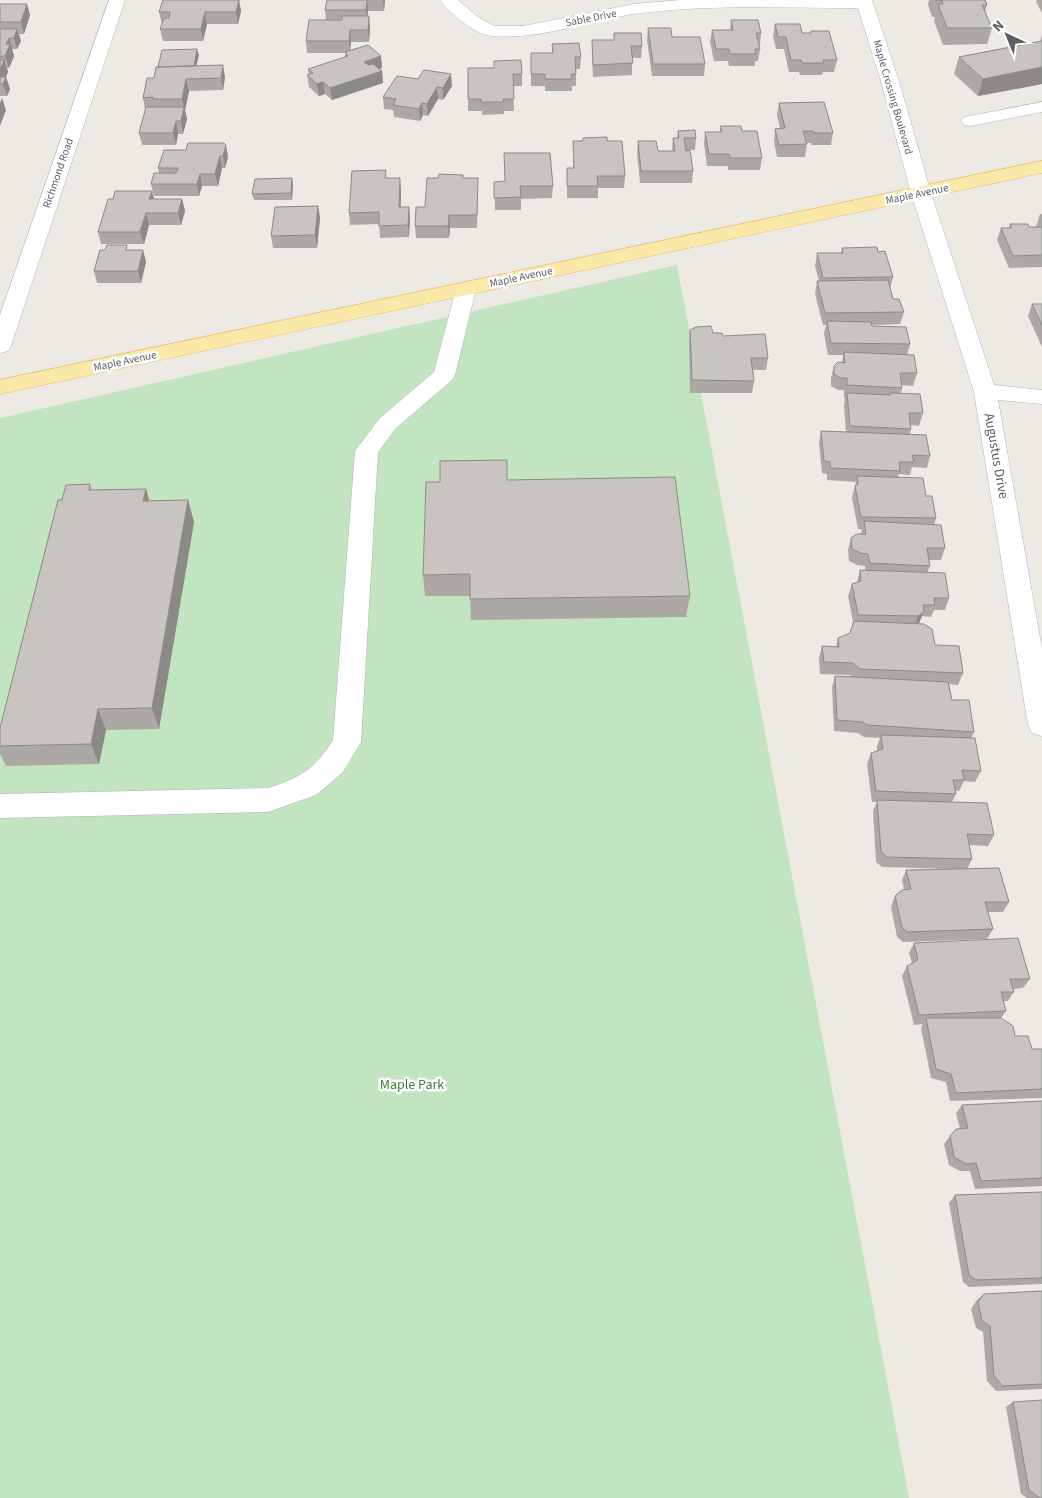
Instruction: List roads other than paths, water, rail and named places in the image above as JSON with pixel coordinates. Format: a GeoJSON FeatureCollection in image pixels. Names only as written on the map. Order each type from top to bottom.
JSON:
{"type":"FeatureCollection","features":[{"type":"Feature","properties":{"kind":"main road","name":"Maple Avenue"},"geometry":{"type":"LineString","coordinates":[[0,387],[1042,167]]}},
{"type":"Feature","properties":{"kind":"street","name":"Richmond Road"},"geometry":{"type":"LineString","coordinates":[[0,346],[117,0]]}},
{"type":"Feature","properties":{"kind":"street","name":"Sable Drive"},"geometry":{"type":"LineString","coordinates":[[448,0],[472,21],[491,31],[523,31],[634,9],[691,4],[865,2]]}},
{"type":"Feature","properties":{"kind":"street","name":"Maple Crossing Boulevard"},"geometry":{"type":"LineString","coordinates":[[865,2],[889,78],[921,193]]}},
{"type":"Feature","properties":{"kind":"street"},"geometry":{"type":"LineString","coordinates":[[970,121],[1042,107]]}},
{"type":"Feature","properties":{"kind":"street","name":"Augustus Drive"},"geometry":{"type":"LineString","coordinates":[[921,193],[985,392],[1042,725]]}},
{"type":"Feature","properties":{"kind":"street"},"geometry":{"type":"LineString","coordinates":[[0,806],[268,800],[306,787],[333,764],[347,742],[367,452],[388,423],[444,375],[466,289]]}},
{"type":"Feature","properties":{"kind":"street"},"geometry":{"type":"LineString","coordinates":[[985,392],[1042,397]]}},
{"type":"Feature","properties":{"kind":"park label","name":"Maple Park"},"geometry":{"type":"Point","coordinates":[412,1085]}}]}
